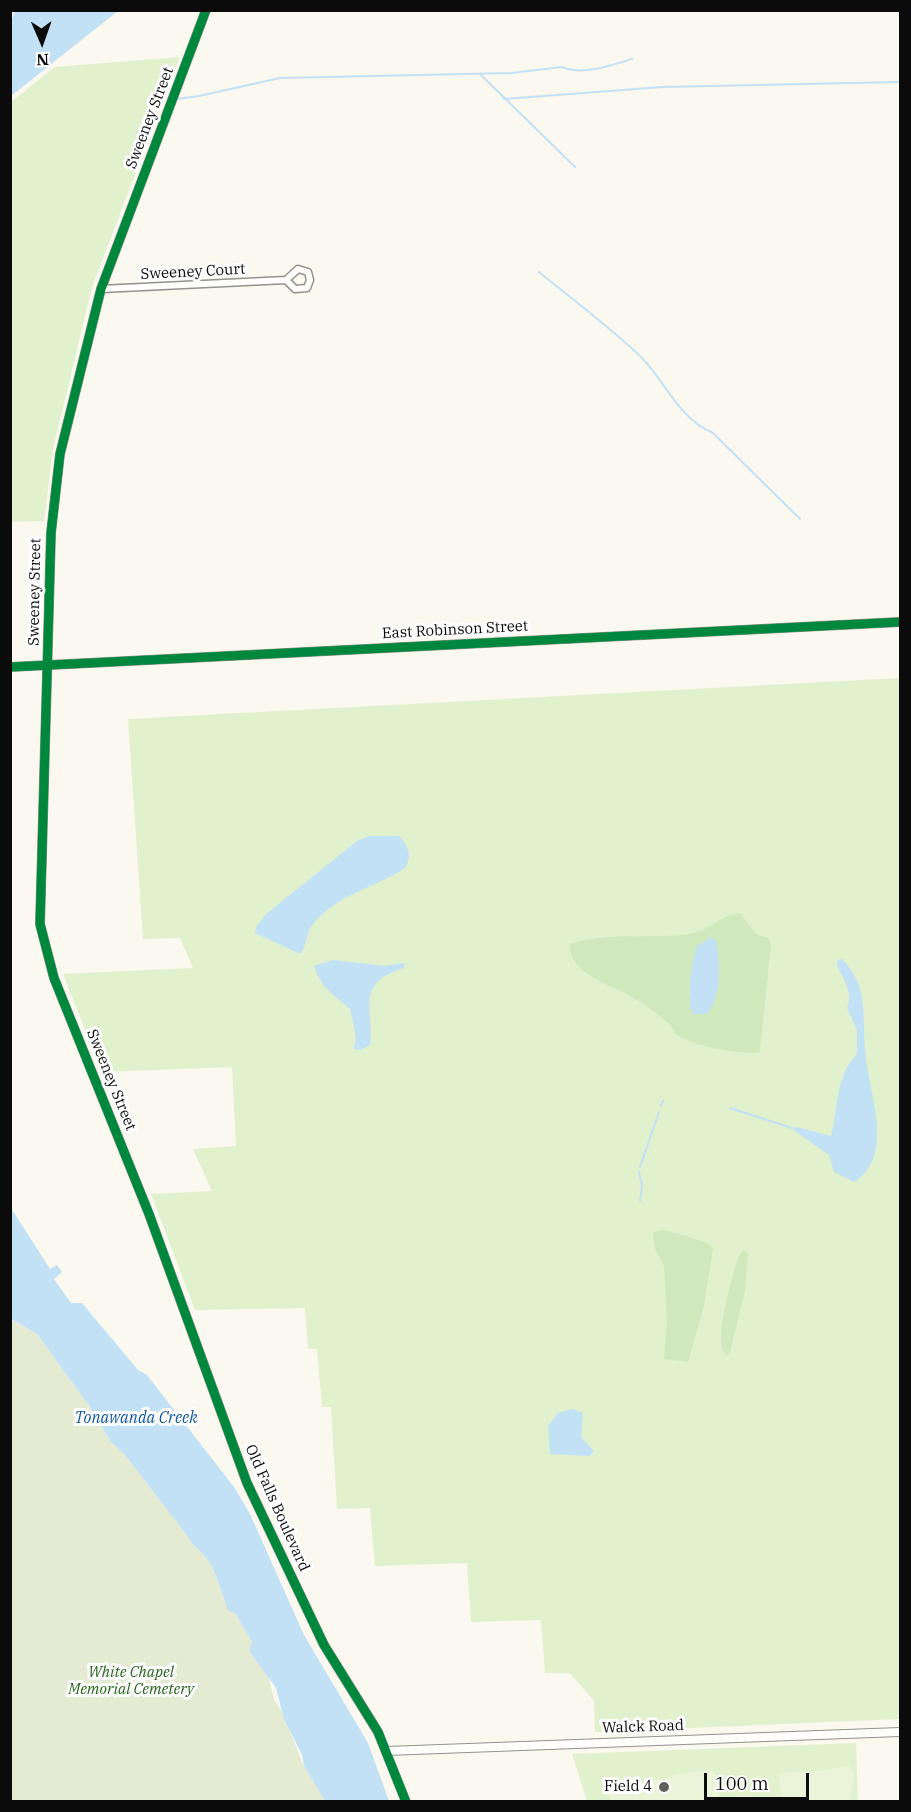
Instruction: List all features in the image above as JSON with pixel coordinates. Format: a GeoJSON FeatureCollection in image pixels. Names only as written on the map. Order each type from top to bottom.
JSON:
{"type":"FeatureCollection","features":[{"type":"Feature","properties":{"kind":"street","name":"Sweeney Street"},"geometry":{"type":"LineString","coordinates":[[148,1214],[54,978],[40,924],[51,532],[60,454],[101,289],[206,10]]}},
{"type":"Feature","properties":{"kind":"street","name":"Sweeney Court"},"geometry":{"type":"LineString","coordinates":[[101,289],[286,280]]}},
{"type":"Feature","properties":{"kind":"street","name":"East Robinson Street"},"geometry":{"type":"LineString","coordinates":[[10,667],[900,622]]}},
{"type":"Feature","properties":{"kind":"street","name":"Old Falls Boulevard"},"geometry":{"type":"LineString","coordinates":[[148,1214],[247,1483],[324,1645],[366,1711],[387,1751],[406,1802]]}},
{"type":"Feature","properties":{"kind":"street","name":"Walck Road"},"geometry":{"type":"LineString","coordinates":[[387,1751],[900,1732]]}},
{"type":"Feature","properties":{"kind":"green space"},"geometry":{"type":"Polygon","coordinates":[[[180,57],[92,287],[53,449],[44,521],[11,522],[11,102],[55,67],[180,57]]]}},
{"type":"Feature","properties":{"kind":"green space"},"geometry":{"type":"Polygon","coordinates":[[[900,678],[900,1719],[595,1732],[594,1701],[570,1673],[545,1673],[541,1620],[471,1622],[467,1563],[375,1566],[370,1508],[337,1509],[331,1407],[322,1407],[317,1349],[308,1349],[305,1308],[195,1310],[151,1194],[212,1191],[193,1149],[236,1146],[232,1067],[102,1072],[63,974],[193,968],[180,938],[143,939],[128,719],[900,678]]]}},
{"type":"Feature","properties":{"kind":"green space"},"geometry":{"type":"Polygon","coordinates":[[[740,913],[756,934],[768,938],[771,943],[760,1051],[755,1053],[715,1048],[686,1040],[677,1035],[667,1022],[645,1005],[585,972],[572,955],[570,944],[585,940],[690,934],[703,930],[733,914],[740,913]],[[697,946],[689,994],[711,1009],[718,972],[697,946]]]}},
{"type":"Feature","properties":{"kind":"green space"},"geometry":{"type":"Polygon","coordinates":[[[664,1230],[697,1239],[713,1248],[704,1306],[688,1362],[664,1359],[667,1318],[664,1266],[655,1249],[653,1232],[664,1230]]]}},
{"type":"Feature","properties":{"kind":"green space"},"geometry":{"type":"Polygon","coordinates":[[[743,1250],[748,1254],[745,1291],[730,1352],[727,1355],[721,1338],[722,1325],[732,1279],[738,1258],[743,1250]]]}},
{"type":"Feature","properties":{"kind":"green space","name":"White Chapel Memorial Cemetery"},"geometry":{"type":"Polygon","coordinates":[[[10,1319],[37,1334],[92,1410],[110,1441],[125,1455],[210,1564],[228,1611],[235,1613],[252,1642],[249,1651],[269,1678],[274,1700],[281,1710],[304,1766],[325,1801],[11,1801],[10,1319]]]}},
{"type":"Feature","properties":{"kind":"green space"},"geometry":{"type":"Polygon","coordinates":[[[856,1743],[858,1801],[587,1801],[572,1754],[856,1743]]]}},
{"type":"Feature","properties":{"kind":"green space"},"geometry":{"type":"Polygon","coordinates":[[[849,1766],[854,1774],[850,1801],[781,1801],[779,1776],[782,1773],[820,1771],[849,1766]]]}},
{"type":"Feature","properties":{"kind":"green space","name":"Field 4"},"geometry":{"type":"Polygon","coordinates":[[[711,1770],[720,1778],[719,1801],[610,1801],[608,1782],[661,1780],[683,1773],[711,1770]]]}},
{"type":"Feature","properties":{"kind":"green space"},"geometry":{"type":"Polygon","coordinates":[[[737,1796],[751,1796],[771,1801],[737,1801],[737,1796]]]}},
{"type":"Feature","properties":{"kind":"water"},"geometry":{"type":"Polygon","coordinates":[[[15,10],[118,11],[11,96],[11,22],[15,10]]]}},
{"type":"Feature","properties":{"kind":"water"},"geometry":{"type":"Polygon","coordinates":[[[369,836],[399,836],[409,855],[405,868],[333,905],[313,924],[300,954],[255,933],[256,927],[265,915],[357,841],[369,836]]]}},
{"type":"Feature","properties":{"kind":"water"},"geometry":{"type":"Polygon","coordinates":[[[711,937],[716,941],[719,969],[715,999],[707,1014],[693,1014],[690,986],[695,954],[697,946],[711,937]]]}},
{"type":"Feature","properties":{"kind":"water"},"geometry":{"type":"Polygon","coordinates":[[[842,959],[851,970],[861,993],[866,1058],[877,1125],[874,1157],[866,1171],[854,1182],[834,1172],[829,1155],[792,1129],[797,1127],[831,1136],[841,1082],[857,1054],[857,1030],[847,1008],[848,991],[837,965],[838,960],[842,959]]]}},
{"type":"Feature","properties":{"kind":"water"},"geometry":{"type":"Polygon","coordinates":[[[333,960],[385,966],[404,963],[404,968],[380,980],[374,987],[370,1004],[370,1045],[361,1050],[354,1049],[356,1037],[350,1009],[324,985],[314,966],[333,960]]]}},
{"type":"Feature","properties":{"kind":"water","name":"Tonawanda Creek"},"geometry":{"type":"Polygon","coordinates":[[[11,1208],[50,1269],[57,1265],[62,1272],[54,1279],[71,1303],[82,1303],[138,1370],[147,1375],[234,1487],[250,1514],[304,1635],[368,1743],[389,1801],[325,1801],[304,1766],[302,1755],[284,1719],[276,1688],[249,1651],[252,1642],[235,1613],[228,1611],[210,1564],[125,1455],[110,1441],[92,1410],[37,1334],[11,1319],[11,1208]]]}},
{"type":"Feature","properties":{"kind":"water"},"geometry":{"type":"Polygon","coordinates":[[[572,1409],[583,1413],[581,1437],[594,1451],[590,1456],[550,1454],[548,1426],[558,1413],[572,1409]]]}},
{"type":"Feature","properties":{"kind":"waterway"},"geometry":{"type":"LineString","coordinates":[[177,99],[280,78],[511,73],[562,67],[588,70],[632,59]]}},
{"type":"Feature","properties":{"kind":"waterway"},"geometry":{"type":"LineString","coordinates":[[480,74],[575,167]]}},
{"type":"Feature","properties":{"kind":"waterway"},"geometry":{"type":"LineString","coordinates":[[504,99],[662,87],[900,82]]}},
{"type":"Feature","properties":{"kind":"waterway"},"geometry":{"type":"LineString","coordinates":[[539,272],[638,354],[690,418],[713,433],[800,519]]}},
{"type":"Feature","properties":{"kind":"waterway"},"geometry":{"type":"LineString","coordinates":[[661,1106],[663,1101]]}},
{"type":"Feature","properties":{"kind":"waterway"},"geometry":{"type":"LineString","coordinates":[[730,1108],[792,1128]]}},
{"type":"Feature","properties":{"kind":"waterway"},"geometry":{"type":"LineString","coordinates":[[640,1167],[659,1112]]}},
{"type":"Feature","properties":{"kind":"waterway"},"geometry":{"type":"LineString","coordinates":[[639,1172],[642,1186],[640,1201]]}},
{"type":"Feature","properties":{"kind":"cycle path"},"geometry":{"type":"LineString","coordinates":[[206,10],[101,289],[60,454],[51,533],[40,924],[54,978],[149,1214],[247,1483],[324,1645],[378,1732],[406,1802]]}},
{"type":"Feature","properties":{"kind":"cycle path"},"geometry":{"type":"LineString","coordinates":[[10,667],[900,622]]}},
{"type":"Feature","properties":{"kind":"place","name":"Field 4"},"geometry":{"type":"Point","coordinates":[664,1787]}}]}
